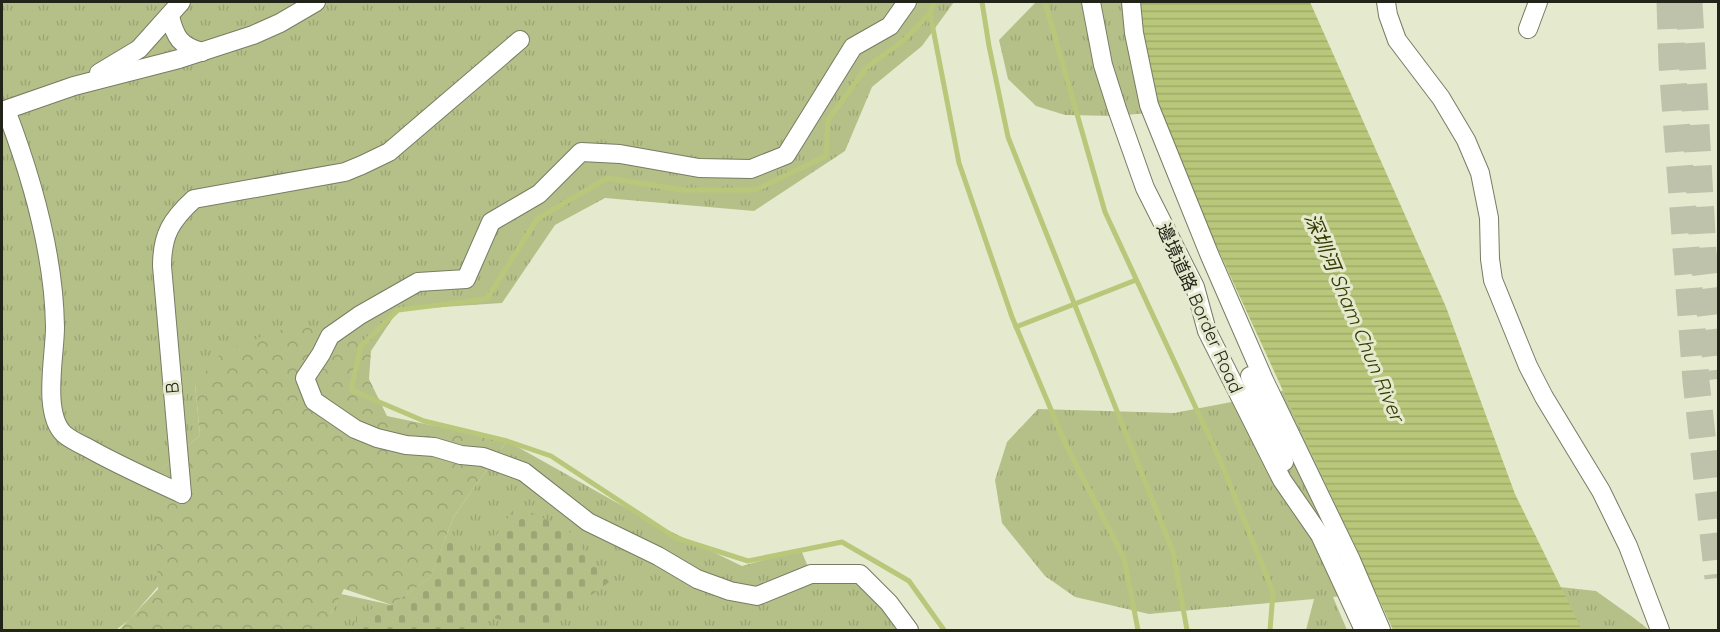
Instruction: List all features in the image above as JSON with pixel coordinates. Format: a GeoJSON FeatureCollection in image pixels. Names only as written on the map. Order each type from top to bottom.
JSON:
{"type":"FeatureCollection","features":[{"type":"Feature","properties":{"kind":"street"},"geometry":{"type":"LineString","coordinates":[[4,110],[74,86],[202,52],[253,35],[280,23],[316,2]]}},
{"type":"Feature","properties":{"kind":"street"},"geometry":{"type":"LineString","coordinates":[[907,2],[890,26],[853,47],[786,155],[751,169],[741,169],[699,168],[620,154],[581,152],[539,194],[491,222],[466,279],[418,282],[360,315],[330,336],[305,378],[314,401],[355,429],[377,438],[406,445],[434,447],[461,455],[483,457],[524,472],[588,522],[658,555],[698,579],[730,591],[757,596],[811,574],[860,574],[889,603],[909,630]]}},
{"type":"Feature","properties":{"kind":"street","name":"邊境道路 Border Road"},"geometry":{"type":"LineString","coordinates":[[1091,2],[1103,65],[1145,188],[1195,287],[1207,331],[1282,480],[1320,535],[1364,630]]}},
{"type":"Feature","properties":{"kind":"street"},"geometry":{"type":"LineString","coordinates":[[1131,2],[1134,33],[1149,105],[1248,341],[1351,560],[1381,630]]}},
{"type":"Feature","properties":{"kind":"street"},"geometry":{"type":"LineString","coordinates":[[1386,2],[1388,15],[1398,40],[1441,98],[1466,140],[1480,172],[1489,218],[1493,280],[1528,366],[1600,491],[1628,546],[1660,630]]}},
{"type":"Feature","properties":{"kind":"street"},"geometry":{"type":"LineString","coordinates":[[1528,29],[1538,2]]}},
{"type":"Feature","properties":{"kind":"street"},"geometry":{"type":"LineString","coordinates":[[176,9],[175,35],[192,49],[202,52]]}},
{"type":"Feature","properties":{"kind":"street"},"geometry":{"type":"LineString","coordinates":[[74,86],[139,49],[176,9]]}},
{"type":"Feature","properties":{"kind":"street","name":"B"},"geometry":{"type":"LineString","coordinates":[[4,110],[24,158],[51,267],[55,327],[52,372],[53,417],[63,433],[76,441],[119,465],[182,494],[162,266],[162,247],[167,232],[179,213],[194,199],[345,171],[380,157],[520,40]]}},
{"type":"Feature","properties":{"kind":"street"},"geometry":{"type":"LineString","coordinates":[[1248,341],[1245,364],[1302,509]]}},
{"type":"Feature","properties":{"kind":"green space"},"geometry":{"type":"Polygon","coordinates":[[[2,2],[954,2],[922,46],[872,87],[845,151],[754,211],[605,198],[555,225],[502,303],[398,310],[371,351],[296,327],[195,384],[200,435],[162,469],[168,575],[129,620],[116,630],[2,630],[2,2]]]}},
{"type":"Feature","properties":{"kind":"green space"},"geometry":{"type":"Polygon","coordinates":[[[1036,2],[1136,2],[1158,112],[1116,116],[1065,115],[1036,106],[1008,79],[999,40],[1036,2]]]}},
{"type":"Feature","properties":{"kind":"green space"},"geometry":{"type":"Polygon","coordinates":[[[344,326],[371,351],[369,379],[387,416],[507,441],[454,516],[430,578],[392,605],[344,589],[331,614],[331,630],[119,630],[158,589],[155,475],[200,435],[195,384],[223,351],[289,327],[344,326]]]}},
{"type":"Feature","properties":{"kind":"green space"},"geometry":{"type":"Polygon","coordinates":[[[1283,390],[1376,593],[1333,597],[1347,630],[1306,630],[1314,599],[1149,614],[1075,597],[1045,576],[1002,523],[995,480],[1007,442],[1038,409],[1174,413],[1279,393],[1283,390]]]}},
{"type":"Feature","properties":{"kind":"green space"},"geometry":{"type":"Polygon","coordinates":[[[507,441],[653,523],[742,566],[801,550],[811,574],[860,574],[905,630],[331,630],[331,614],[341,594],[392,605],[430,578],[454,516],[507,441]]]}},
{"type":"Feature","properties":{"kind":"green space"},"geometry":{"type":"Polygon","coordinates":[[[516,506],[567,529],[609,582],[548,627],[525,627],[488,616],[483,630],[356,630],[356,612],[392,605],[430,578],[445,539],[477,557],[489,546],[516,506]]]}},
{"type":"Feature","properties":{"kind":"green space"},"geometry":{"type":"Polygon","coordinates":[[[1560,587],[1596,591],[1649,630],[1581,630],[1560,587]]]}},
{"type":"Feature","properties":{"kind":"water","name":"深圳河 Sham Chun River"},"geometry":{"type":"Polygon","coordinates":[[[1136,2],[1310,2],[1446,307],[1515,494],[1582,630],[1393,630],[1182,171],[1154,100],[1136,2]]]}},
{"type":"Feature","properties":{"kind":"waterway"},"geometry":{"type":"LineString","coordinates":[[934,2],[930,13],[905,39],[866,68],[828,120],[826,156],[755,190],[683,190],[607,178],[537,219],[487,299],[398,310],[361,346],[351,390],[424,421],[507,441],[551,456],[676,538],[748,561],[842,542],[909,581],[944,630]]}},
{"type":"Feature","properties":{"kind":"waterway"},"geometry":{"type":"LineString","coordinates":[[982,2],[1008,137],[1173,552],[1187,630]]}},
{"type":"Feature","properties":{"kind":"waterway"},"geometry":{"type":"LineString","coordinates":[[1045,2],[1105,212],[1221,462],[1273,592],[1270,630]]}},
{"type":"Feature","properties":{"kind":"waterway"},"geometry":{"type":"LineString","coordinates":[[930,13],[959,163],[1012,317],[1065,443],[1124,558],[1138,630]]}},
{"type":"Feature","properties":{"kind":"waterway"},"geometry":{"type":"LineString","coordinates":[[1016,327],[1136,280]]}},
{"type":"Feature","properties":{"kind":"tunnel"},"geometry":{"type":"LineString","coordinates":[[1670,2],[1672,64],[1696,381],[1718,578]]}},
{"type":"Feature","properties":{"kind":"tunnel"},"geometry":{"type":"LineString","coordinates":[[1689,2],[1703,252],[1718,379]]}}]}
